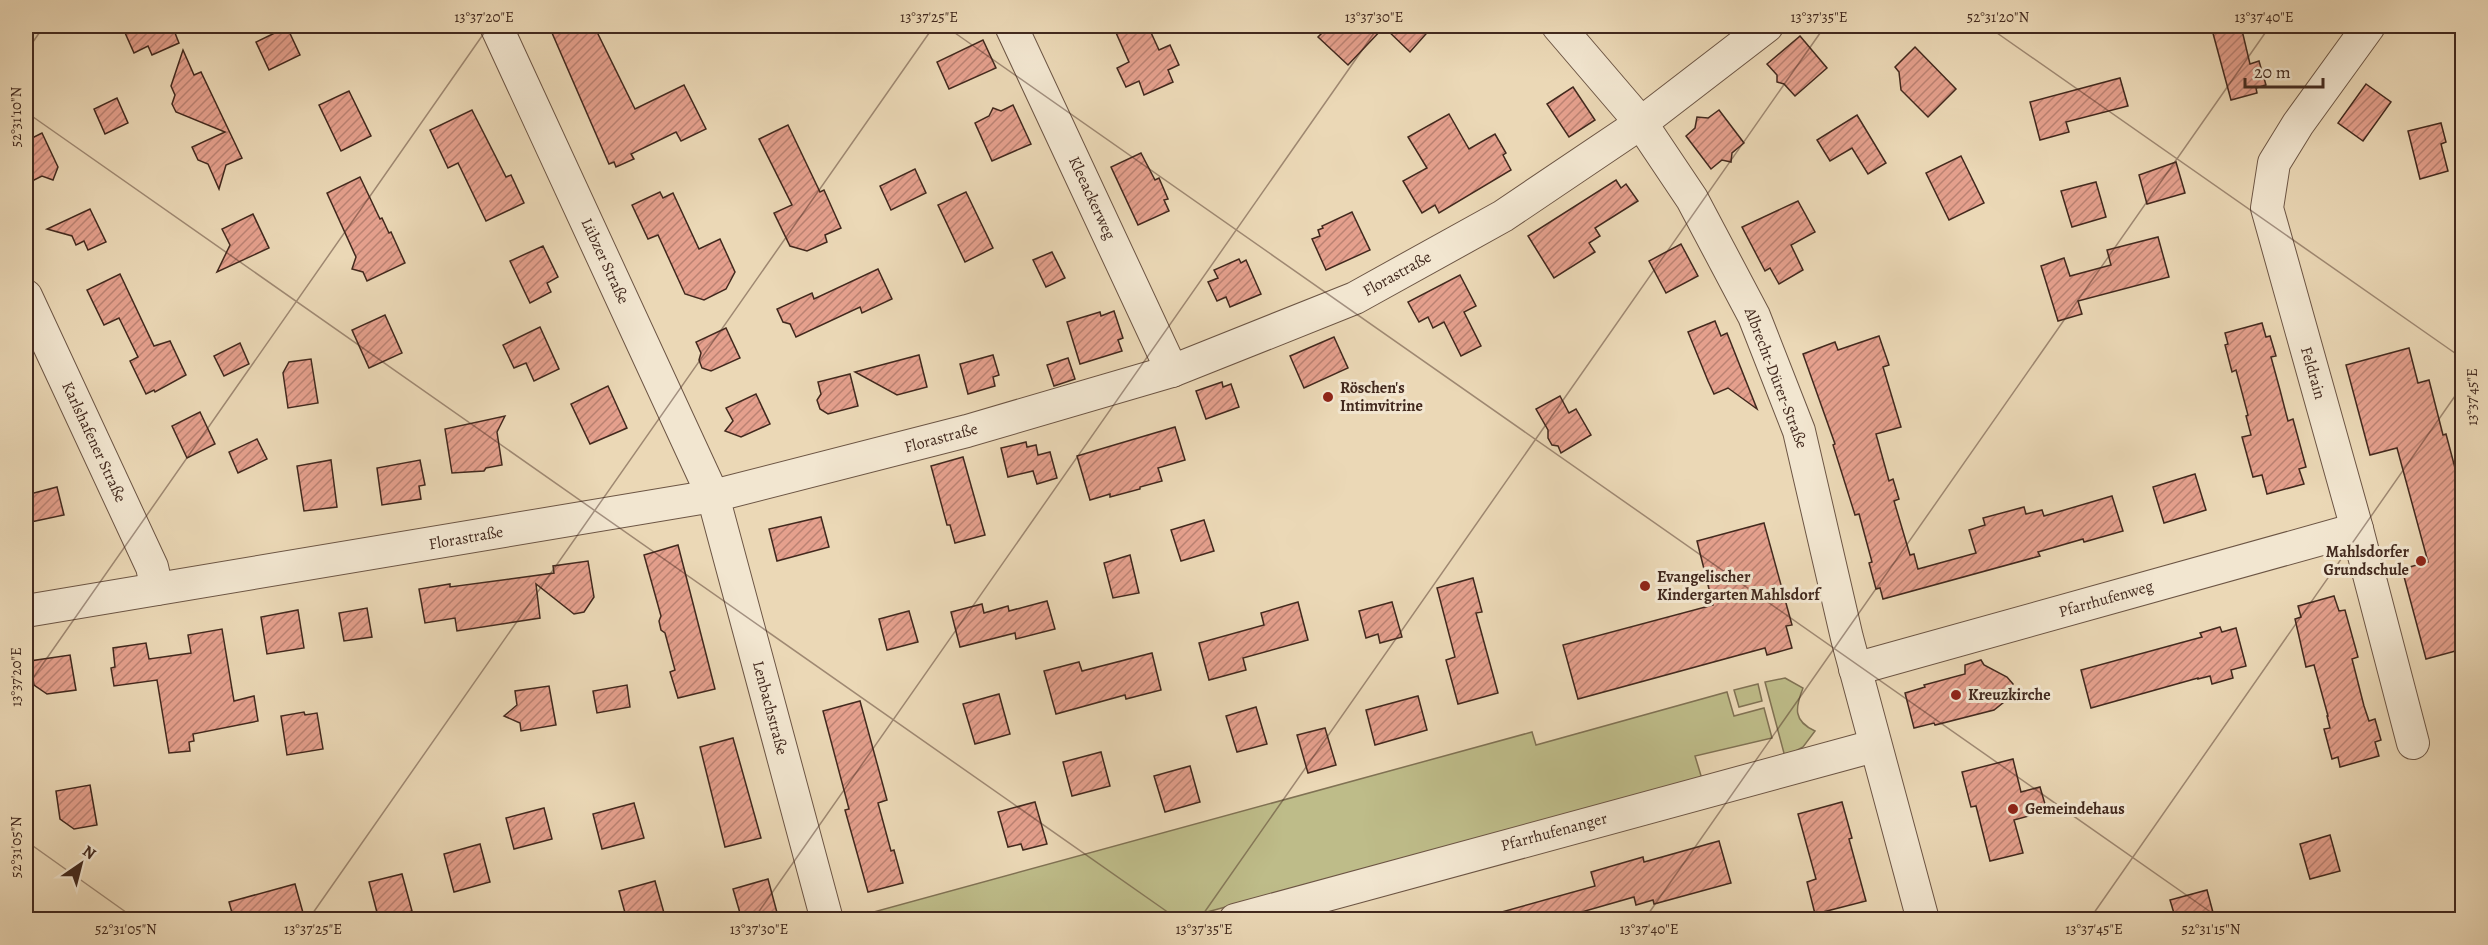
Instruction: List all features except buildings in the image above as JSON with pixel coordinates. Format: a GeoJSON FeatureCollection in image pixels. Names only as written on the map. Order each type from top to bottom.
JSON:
{"type":"FeatureCollection","features":[{"type":"Feature","properties":{"kind":"street","name":"Lübzer Straße"},"geometry":{"type":"LineString","coordinates":[[496,26],[713,496]]}},
{"type":"Feature","properties":{"kind":"street","name":"Kleeackerweg"},"geometry":{"type":"LineString","coordinates":[[1011,26],[1172,371]]}},
{"type":"Feature","properties":{"kind":"street","name":"Albrecht-Dürer-Straße"},"geometry":{"type":"LineString","coordinates":[[1558,26],[1641,123],[1692,199],[1754,316],[1800,431],[1874,746],[1923,920]]}},
{"type":"Feature","properties":{"kind":"street","name":"Florastraße"},"geometry":{"type":"LineString","coordinates":[[26,611],[713,496],[967,431],[1172,371],[1355,298],[1503,216],[1641,123],[1767,26]]}},
{"type":"Feature","properties":{"kind":"street","name":"Feldrain"},"geometry":{"type":"LineString","coordinates":[[2369,26],[2298,124],[2274,163],[2267,208],[2357,529],[2413,743]]}},
{"type":"Feature","properties":{"kind":"street","name":"Karlshafener Straße"},"geometry":{"type":"LineString","coordinates":[[26,296],[152,567],[157,589]]}},
{"type":"Feature","properties":{"kind":"street","name":"Lenbachstraße"},"geometry":{"type":"LineString","coordinates":[[713,496],[827,920]]}},
{"type":"Feature","properties":{"kind":"street","name":"Pfarrhufenweg"},"geometry":{"type":"LineString","coordinates":[[1855,669],[2357,529]]}},
{"type":"Feature","properties":{"kind":"street","name":"Pfarrhufenanger"},"geometry":{"type":"LineString","coordinates":[[1235,920],[1874,746]]}},
{"type":"Feature","properties":{"kind":"shaded area"},"geometry":{"type":"Polygon","coordinates":[[[1785,678],[1803,688],[1797,708],[1799,718],[1815,731],[1803,747],[1785,757],[1765,682],[1785,678]]]}},
{"type":"Feature","properties":{"kind":"shaded area"},"geometry":{"type":"Polygon","coordinates":[[[1758,684],[1762,701],[1739,707],[1734,690],[1758,684]]]}},
{"type":"Feature","properties":{"kind":"shaded area"},"geometry":{"type":"Polygon","coordinates":[[[1727,692],[1734,716],[1764,708],[1772,738],[1695,756],[1702,779],[1181,919],[860,920],[859,916],[1532,732],[1536,745],[1727,692]]]}},
{"type":"Feature","properties":{"kind":"place","name":"Röschen's Intimvitrine"},"geometry":{"type":"Point","coordinates":[1328,397]}},
{"type":"Feature","properties":{"kind":"place","name":"Mahlsdorfer Grundschule"},"geometry":{"type":"Point","coordinates":[2421,561]}},
{"type":"Feature","properties":{"kind":"place","name":"Evangelischer Kindergarten Mahlsdorf"},"geometry":{"type":"Point","coordinates":[1645,586]}},
{"type":"Feature","properties":{"kind":"place","name":"Kreuzkirche"},"geometry":{"type":"Point","coordinates":[1956,695]}},
{"type":"Feature","properties":{"kind":"place","name":"Gemeindehaus"},"geometry":{"type":"Point","coordinates":[2013,809]}}]}
